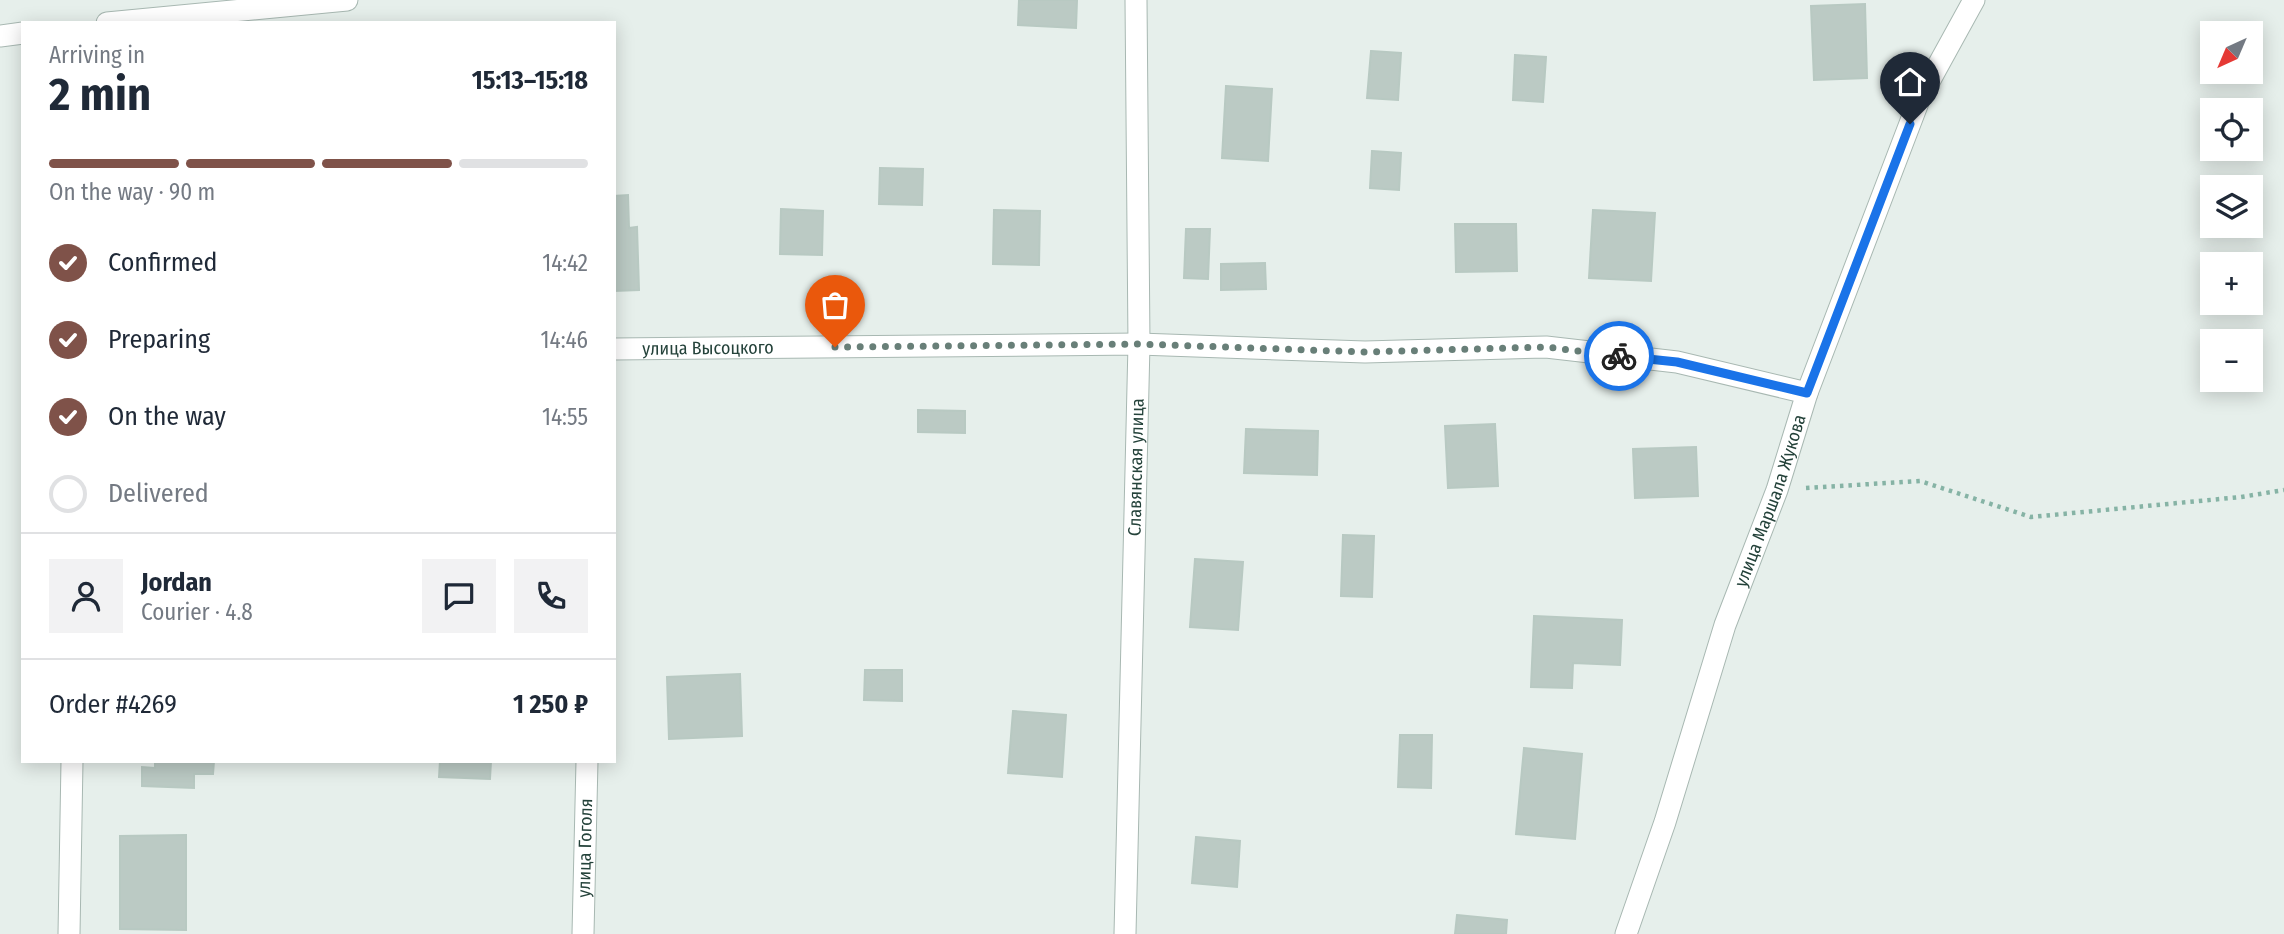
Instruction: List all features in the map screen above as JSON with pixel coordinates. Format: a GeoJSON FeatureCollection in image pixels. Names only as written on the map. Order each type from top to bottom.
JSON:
{"type":"FeatureCollection","features":[{"type":"Feature","properties":{"kind":"street"},"geometry":{"type":"LineString","coordinates":[[128,21],[347,0]]}},
{"type":"Feature","properties":{"kind":"street","name":"Славянская улица"},"geometry":{"type":"LineString","coordinates":[[1125,934],[1139,344],[1136,0]]}},
{"type":"Feature","properties":{"kind":"street","name":"улица Маршала Жукова"},"geometry":{"type":"LineString","coordinates":[[1626,934],[1665,822],[1726,625],[1777,490],[1807,393],[1919,100],[1974,0]]}},
{"type":"Feature","properties":{"kind":"street"},"geometry":{"type":"LineString","coordinates":[[0,36],[21,33]]}},
{"type":"Feature","properties":{"kind":"street","name":"улица Высоцкого"},"geometry":{"type":"LineString","coordinates":[[616,349],[1139,344],[1365,352],[1546,347],[1677,362],[1807,393]]}},
{"type":"Feature","properties":{"kind":"street"},"geometry":{"type":"LineString","coordinates":[[69,934],[72,763]]}},
{"type":"Feature","properties":{"kind":"street","name":"улица Гоголя"},"geometry":{"type":"LineString","coordinates":[[583,934],[587,763]]}},
{"type":"Feature","properties":{"kind":"path"},"geometry":{"type":"LineString","coordinates":[[1777,490],[1920,481],[2031,517],[2241,497],[2284,490]]}},
{"type":"Feature","properties":{"kind":"building"},"geometry":{"type":"Polygon","coordinates":[[[1019,0],[1077,0],[1076,28],[1018,25],[1019,0]]]}},
{"type":"Feature","properties":{"kind":"building"},"geometry":{"type":"Polygon","coordinates":[[[1865,4],[1867,78],[1814,80],[1811,6],[1865,4]]]}},
{"type":"Feature","properties":{"kind":"building"},"geometry":{"type":"Polygon","coordinates":[[[1371,51],[1401,53],[1398,100],[1367,98],[1371,51]]]}},
{"type":"Feature","properties":{"kind":"building"},"geometry":{"type":"Polygon","coordinates":[[[1515,55],[1546,57],[1543,102],[1513,100],[1515,55]]]}},
{"type":"Feature","properties":{"kind":"building"},"geometry":{"type":"Polygon","coordinates":[[[1226,86],[1272,89],[1268,161],[1222,158],[1226,86]]]}},
{"type":"Feature","properties":{"kind":"building"},"geometry":{"type":"Polygon","coordinates":[[[1372,151],[1401,153],[1399,190],[1370,188],[1372,151]]]}},
{"type":"Feature","properties":{"kind":"building"},"geometry":{"type":"Polygon","coordinates":[[[880,168],[923,169],[922,205],[879,204],[880,168]]]}},
{"type":"Feature","properties":{"kind":"building"},"geometry":{"type":"Polygon","coordinates":[[[628,195],[629,228],[637,227],[639,290],[616,291],[616,196],[628,195]]]}},
{"type":"Feature","properties":{"kind":"building"},"geometry":{"type":"Polygon","coordinates":[[[781,209],[823,211],[822,255],[780,254],[781,209]]]}},
{"type":"Feature","properties":{"kind":"building"},"geometry":{"type":"Polygon","coordinates":[[[994,210],[1040,211],[1039,265],[993,264],[994,210]]]}},
{"type":"Feature","properties":{"kind":"building"},"geometry":{"type":"Polygon","coordinates":[[[1593,210],[1655,213],[1651,281],[1589,278],[1593,210]]]}},
{"type":"Feature","properties":{"kind":"building"},"geometry":{"type":"Polygon","coordinates":[[[1455,224],[1516,224],[1517,271],[1456,272],[1455,224]]]}},
{"type":"Feature","properties":{"kind":"building"},"geometry":{"type":"Polygon","coordinates":[[[1186,229],[1210,229],[1208,279],[1184,278],[1186,229]]]}},
{"type":"Feature","properties":{"kind":"building"},"geometry":{"type":"Polygon","coordinates":[[[1265,263],[1266,289],[1221,290],[1221,264],[1265,263]]]}},
{"type":"Feature","properties":{"kind":"building"},"geometry":{"type":"Polygon","coordinates":[[[918,410],[965,411],[965,433],[918,432],[918,410]]]}},
{"type":"Feature","properties":{"kind":"building"},"geometry":{"type":"Polygon","coordinates":[[[1495,424],[1498,486],[1448,488],[1445,426],[1495,424]]]}},
{"type":"Feature","properties":{"kind":"building"},"geometry":{"type":"Polygon","coordinates":[[[1246,429],[1318,431],[1317,475],[1244,473],[1246,429]]]}},
{"type":"Feature","properties":{"kind":"building"},"geometry":{"type":"Polygon","coordinates":[[[1696,447],[1698,496],[1635,498],[1633,449],[1696,447]]]}},
{"type":"Feature","properties":{"kind":"building"},"geometry":{"type":"Polygon","coordinates":[[[1343,535],[1374,536],[1372,597],[1341,596],[1343,535]]]}},
{"type":"Feature","properties":{"kind":"building"},"geometry":{"type":"Polygon","coordinates":[[[1195,559],[1243,562],[1238,630],[1190,627],[1195,559]]]}},
{"type":"Feature","properties":{"kind":"building"},"geometry":{"type":"Polygon","coordinates":[[[1534,616],[1622,620],[1620,665],[1573,663],[1572,688],[1531,687],[1534,616]]]}},
{"type":"Feature","properties":{"kind":"building"},"geometry":{"type":"Polygon","coordinates":[[[865,670],[902,670],[902,701],[864,700],[865,670]]]}},
{"type":"Feature","properties":{"kind":"building"},"geometry":{"type":"Polygon","coordinates":[[[740,674],[742,736],[669,739],[667,677],[740,674]]]}},
{"type":"Feature","properties":{"kind":"building"},"geometry":{"type":"Polygon","coordinates":[[[1013,711],[1066,715],[1062,777],[1008,773],[1013,711]]]}},
{"type":"Feature","properties":{"kind":"building"},"geometry":{"type":"Polygon","coordinates":[[[1400,735],[1432,735],[1431,788],[1398,787],[1400,735]]]}},
{"type":"Feature","properties":{"kind":"building"},"geometry":{"type":"Polygon","coordinates":[[[1524,748],[1582,754],[1575,839],[1516,834],[1524,748]]]}},
{"type":"Feature","properties":{"kind":"building"},"geometry":{"type":"Polygon","coordinates":[[[155,763],[214,763],[213,774],[194,774],[194,788],[142,786],[142,767],[155,768],[155,763]]]}},
{"type":"Feature","properties":{"kind":"building"},"geometry":{"type":"Polygon","coordinates":[[[440,763],[491,763],[490,779],[439,777],[440,763]]]}},
{"type":"Feature","properties":{"kind":"building"},"geometry":{"type":"Polygon","coordinates":[[[186,835],[186,930],[120,929],[120,836],[186,835]]]}},
{"type":"Feature","properties":{"kind":"building"},"geometry":{"type":"Polygon","coordinates":[[[1196,837],[1240,841],[1237,887],[1192,883],[1196,837]]]}},
{"type":"Feature","properties":{"kind":"building"},"geometry":{"type":"Polygon","coordinates":[[[1457,915],[1507,920],[1506,934],[1455,934],[1457,915]]]}},
{"type":"Feature","properties":{"kind":"way so far"},"geometry":{"type":"LineString","coordinates":[[835,347],[1139,344],[1365,352],[1546,347],[1619,356]]}},
{"type":"Feature","properties":{"kind":"route"},"geometry":{"type":"LineString","coordinates":[[1619,356],[1677,362],[1807,393],[1910,124]]}}]}
